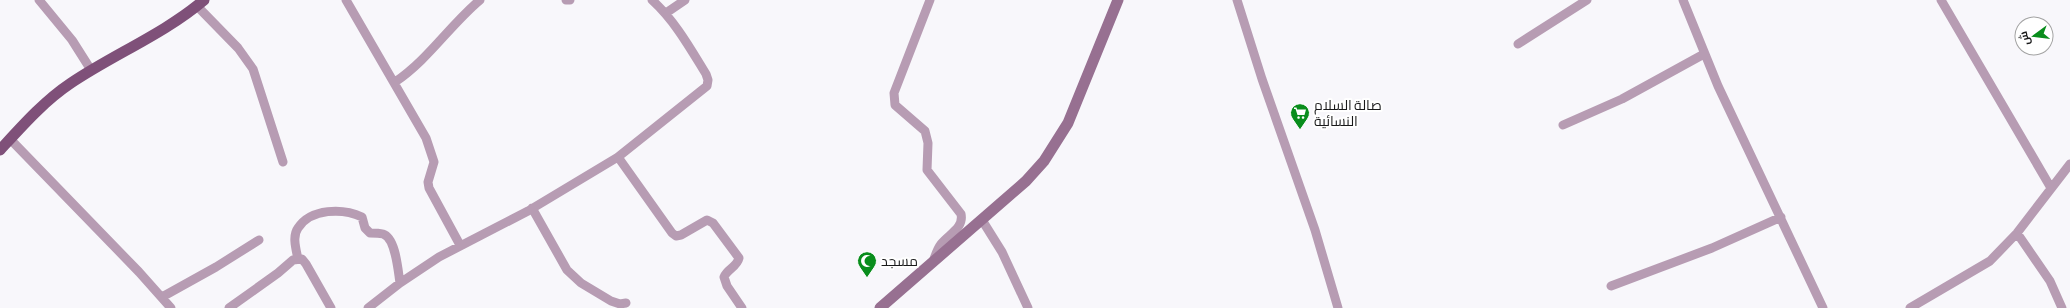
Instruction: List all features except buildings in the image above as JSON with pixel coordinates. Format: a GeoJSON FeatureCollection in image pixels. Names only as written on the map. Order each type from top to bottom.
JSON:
{"type":"FeatureCollection","features":[{"type":"Feature","properties":{"kind":"main road"},"geometry":{"type":"LineString","coordinates":[[880,308],[1035,172],[1060,137],[1075,107],[1118,0]]}},
{"type":"Feature","properties":{"kind":"main road"},"geometry":{"type":"LineString","coordinates":[[0,150],[54,96],[91,70],[147,38],[201,2]]}},
{"type":"Feature","properties":{"kind":"street"},"geometry":{"type":"LineString","coordinates":[[39,0],[72,40],[91,70]]}},
{"type":"Feature","properties":{"kind":"street"},"geometry":{"type":"LineString","coordinates":[[346,0],[395,82],[426,138],[434,162],[428,182],[429,188],[460,245]]}},
{"type":"Feature","properties":{"kind":"street"},"geometry":{"type":"LineString","coordinates":[[395,82],[408,72],[463,14],[480,0]]}},
{"type":"Feature","properties":{"kind":"street"},"geometry":{"type":"LineString","coordinates":[[368,308],[400,283],[460,245],[532,208],[618,157],[707,86],[708,80],[706,74],[666,13],[652,0]]}},
{"type":"Feature","properties":{"kind":"street"},"geometry":{"type":"LineString","coordinates":[[666,13],[685,0]]}},
{"type":"Feature","properties":{"kind":"street"},"geometry":{"type":"LineString","coordinates":[[930,0],[893,99],[899,109],[925,131],[928,142],[927,170],[961,214],[962,220],[960,226],[941,244],[932,263]]}},
{"type":"Feature","properties":{"kind":"street"},"geometry":{"type":"LineString","coordinates":[[1237,0],[1314,230],[1338,308]]}},
{"type":"Feature","properties":{"kind":"street"},"geometry":{"type":"LineString","coordinates":[[1518,44],[1587,0]]}},
{"type":"Feature","properties":{"kind":"street"},"geometry":{"type":"LineString","coordinates":[[1684,0],[1704,54],[1718,86],[1824,308]]}},
{"type":"Feature","properties":{"kind":"street"},"geometry":{"type":"LineString","coordinates":[[1941,0],[2051,188]]}},
{"type":"Feature","properties":{"kind":"street"},"geometry":{"type":"LineString","coordinates":[[201,2],[253,69],[283,162]]}},
{"type":"Feature","properties":{"kind":"street"},"geometry":{"type":"LineString","coordinates":[[1563,125],[1622,100],[1704,54]]}},
{"type":"Feature","properties":{"kind":"street"},"geometry":{"type":"LineString","coordinates":[[10,139],[171,308]]}},
{"type":"Feature","properties":{"kind":"street"},"geometry":{"type":"LineString","coordinates":[[618,157],[672,233],[676,236],[681,235],[706,220],[713,223],[739,258],[737,264],[726,273],[724,277],[727,286],[742,308]]}},
{"type":"Feature","properties":{"kind":"street"},"geometry":{"type":"LineString","coordinates":[[1910,308],[1990,261],[2017,233],[2070,164]]}},
{"type":"Feature","properties":{"kind":"street"},"geometry":{"type":"LineString","coordinates":[[532,208],[567,270],[581,282],[611,301],[620,304],[626,303]]}},
{"type":"Feature","properties":{"kind":"street"},"geometry":{"type":"LineString","coordinates":[[298,259],[295,242],[298,228],[304,222],[316,214],[329,211],[356,214],[362,217],[365,228],[370,233],[384,234],[388,238],[394,250],[400,283]]}},
{"type":"Feature","properties":{"kind":"street"},"geometry":{"type":"LineString","coordinates":[[1611,286],[1712,248],[1781,218]]}},
{"type":"Feature","properties":{"kind":"street"},"geometry":{"type":"LineString","coordinates":[[982,220],[1002,252],[1028,308]]}},
{"type":"Feature","properties":{"kind":"street"},"geometry":{"type":"LineString","coordinates":[[2017,233],[2050,281],[2062,308]]}},
{"type":"Feature","properties":{"kind":"street"},"geometry":{"type":"LineString","coordinates":[[162,297],[216,267],[259,240]]}},
{"type":"Feature","properties":{"kind":"street"},"geometry":{"type":"LineString","coordinates":[[229,308],[278,274],[293,260],[298,259],[302,259],[306,264],[331,308]]}},
{"type":"Feature","properties":{"kind":"place","name":"صالة السلام النسائية"},"geometry":{"type":"Point","coordinates":[1300,130]}},
{"type":"Feature","properties":{"kind":"place","name":"مسجد"},"geometry":{"type":"Point","coordinates":[867,278]}}]}
